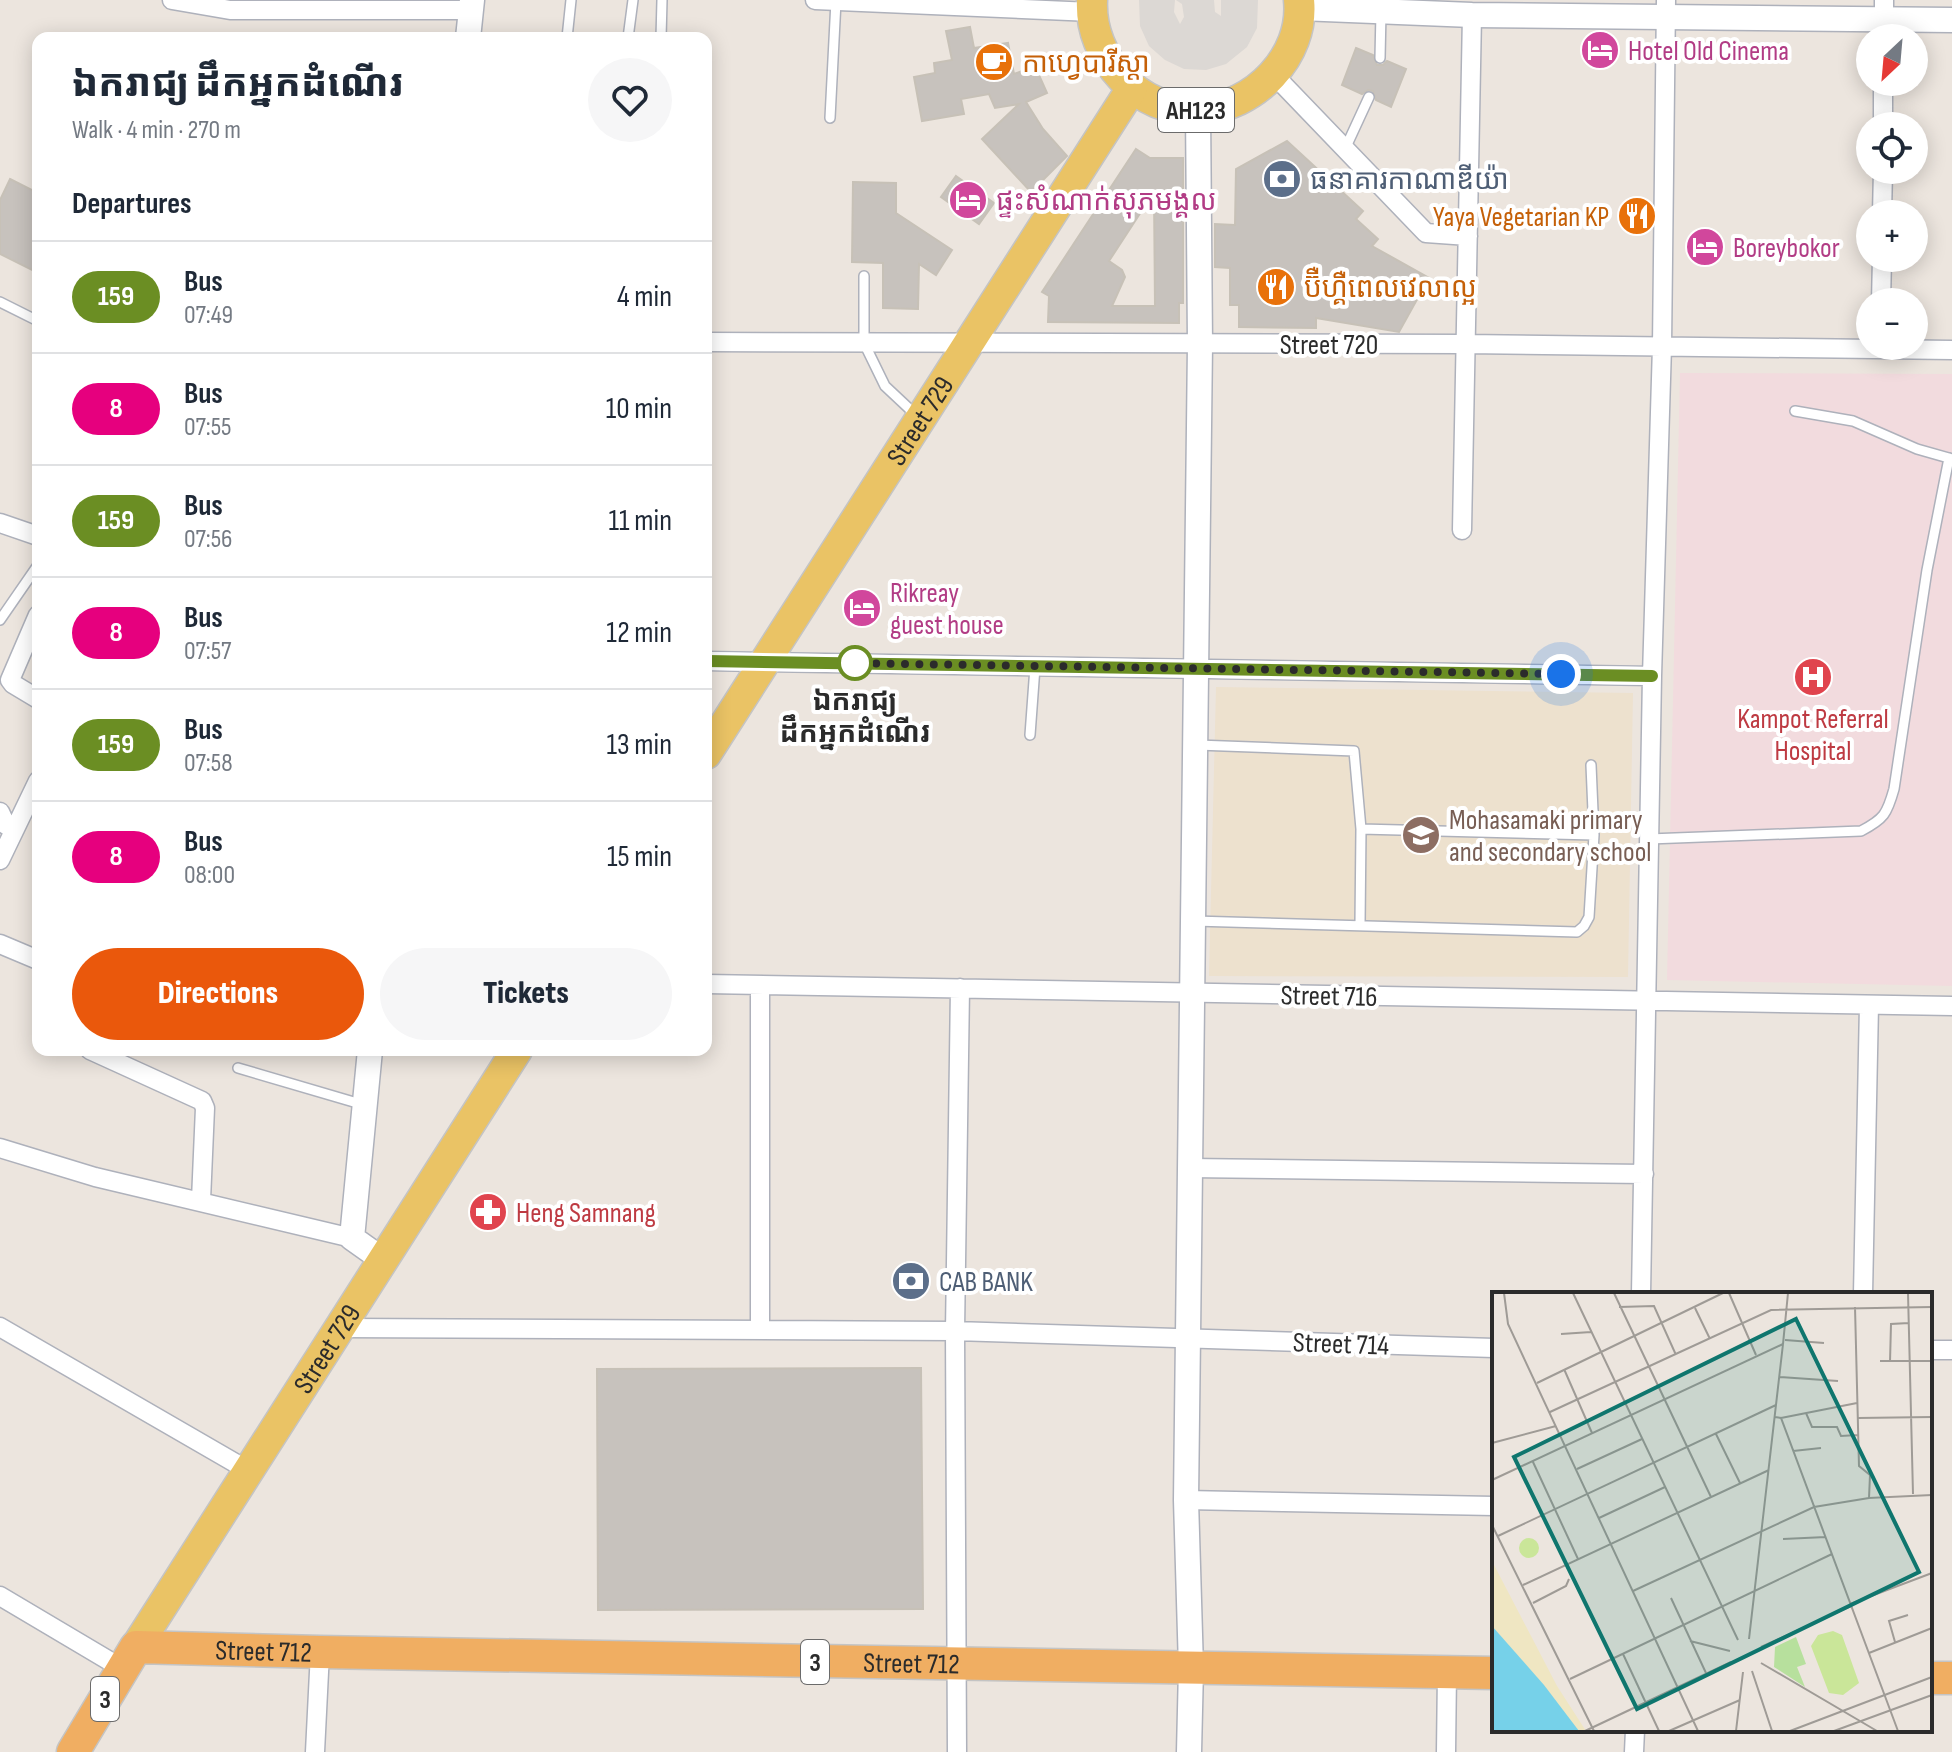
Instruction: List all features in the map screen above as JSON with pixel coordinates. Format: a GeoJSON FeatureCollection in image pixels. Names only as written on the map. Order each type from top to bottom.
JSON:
{"type":"FeatureCollection","features":[{"type":"Feature","properties":{"kind":"highway","name":"Street 712"},"geometry":{"type":"LineString","coordinates":[[129,1658],[320,1652],[1492,1673]]}},
{"type":"Feature","properties":{"kind":"highway","name":"3"},"geometry":{"type":"LineString","coordinates":[[73,1752],[129,1658]]}},
{"type":"Feature","properties":{"kind":"main road","name":"AH123"},"geometry":{"type":"LineString","coordinates":[[1092,6],[1095,31],[1117,75],[1132,88],[1162,103],[1198,111],[1249,95],[1274,75],[1292,47],[1300,4]]}},
{"type":"Feature","properties":{"kind":"main road","name":"Street 729"},"geometry":{"type":"LineString","coordinates":[[712,745],[1132,88]]}},
{"type":"Feature","properties":{"kind":"main road","name":"Street 729"},"geometry":{"type":"LineString","coordinates":[[129,1658],[513,1056]]}},
{"type":"Feature","properties":{"kind":"street"},"geometry":{"type":"LineString","coordinates":[[172,0],[230,10],[471,5],[469,32]]}},
{"type":"Feature","properties":{"kind":"street"},"geometry":{"type":"LineString","coordinates":[[815,0],[1092,6]]}},
{"type":"Feature","properties":{"kind":"street"},"geometry":{"type":"LineString","coordinates":[[1300,4],[1381,12],[1472,15],[1666,9],[1952,20]]}},
{"type":"Feature","properties":{"kind":"street"},"geometry":{"type":"LineString","coordinates":[[1641,1292],[1652,676],[1662,346],[1666,9]]}},
{"type":"Feature","properties":{"kind":"street"},"geometry":{"type":"LineString","coordinates":[[1462,530],[1472,15]]}},
{"type":"Feature","properties":{"kind":"street"},"geometry":{"type":"LineString","coordinates":[[1274,75],[1426,233],[1468,236]]}},
{"type":"Feature","properties":{"kind":"street"},"geometry":{"type":"LineString","coordinates":[[1189,1752],[1191,1668],[1186,1500],[1198,668],[1198,111]]}},
{"type":"Feature","properties":{"kind":"street","name":"Street 720"},"geometry":{"type":"LineString","coordinates":[[712,342],[1856,347]]}},
{"type":"Feature","properties":{"kind":"street","name":"Street 720"},"geometry":{"type":"LineString","coordinates":[[1928,349],[1952,350]]}},
{"type":"Feature","properties":{"kind":"street"},"geometry":{"type":"LineString","coordinates":[[0,523],[32,534]]}},
{"type":"Feature","properties":{"kind":"street"},"geometry":{"type":"LineString","coordinates":[[32,629],[10,680],[32,695]]}},
{"type":"Feature","properties":{"kind":"street"},"geometry":{"type":"LineString","coordinates":[[712,661],[1652,676]]}},
{"type":"Feature","properties":{"kind":"street"},"geometry":{"type":"LineString","coordinates":[[0,860],[32,794]]}},
{"type":"Feature","properties":{"kind":"street"},"geometry":{"type":"LineString","coordinates":[[0,812],[6,825],[15,829]]}},
{"type":"Feature","properties":{"kind":"street"},"geometry":{"type":"LineString","coordinates":[[0,944],[32,957]]}},
{"type":"Feature","properties":{"kind":"street","name":"Street 716"},"geometry":{"type":"LineString","coordinates":[[712,984],[1952,1006]]}},
{"type":"Feature","properties":{"kind":"street"},"geometry":{"type":"LineString","coordinates":[[760,985],[760,1329]]}},
{"type":"Feature","properties":{"kind":"street"},"geometry":{"type":"LineString","coordinates":[[957,1752],[955,1331],[960,988]]}},
{"type":"Feature","properties":{"kind":"street"},"geometry":{"type":"LineString","coordinates":[[1863,1292],[1869,1005]]}},
{"type":"Feature","properties":{"kind":"street"},"geometry":{"type":"LineString","coordinates":[[103,1056],[202,1101],[205,1108],[201,1200]]}},
{"type":"Feature","properties":{"kind":"street"},"geometry":{"type":"LineString","coordinates":[[352,1238],[369,1056]]}},
{"type":"Feature","properties":{"kind":"street"},"geometry":{"type":"LineString","coordinates":[[0,1148],[95,1177],[352,1238],[383,1260]]}},
{"type":"Feature","properties":{"kind":"street"},"geometry":{"type":"LineString","coordinates":[[1189,1168],[1644,1174]]}},
{"type":"Feature","properties":{"kind":"street"},"geometry":{"type":"LineString","coordinates":[[0,1327],[249,1471]]}},
{"type":"Feature","properties":{"kind":"street","name":"Street 714"},"geometry":{"type":"LineString","coordinates":[[340,1328],[955,1331],[1492,1348]]}},
{"type":"Feature","properties":{"kind":"street"},"geometry":{"type":"LineString","coordinates":[[1186,1500],[1492,1506]]}},
{"type":"Feature","properties":{"kind":"street"},"geometry":{"type":"LineString","coordinates":[[0,1596],[129,1658]]}},
{"type":"Feature","properties":{"kind":"street"},"geometry":{"type":"LineString","coordinates":[[315,1752],[320,1652]]}},
{"type":"Feature","properties":{"kind":"street"},"geometry":{"type":"LineString","coordinates":[[1446,1752],[1447,1672]]}},
{"type":"Feature","properties":{"kind":"street"},"geometry":{"type":"LineString","coordinates":[[1634,1752],[1635,1732]]}},
{"type":"Feature","properties":{"kind":"lane"},"geometry":{"type":"LineString","coordinates":[[568,32],[571,0]]}},
{"type":"Feature","properties":{"kind":"lane"},"geometry":{"type":"LineString","coordinates":[[629,32],[633,0]]}},
{"type":"Feature","properties":{"kind":"lane"},"geometry":{"type":"LineString","coordinates":[[661,32],[662,0]]}},
{"type":"Feature","properties":{"kind":"lane"},"geometry":{"type":"LineString","coordinates":[[830,118],[836,1]]}},
{"type":"Feature","properties":{"kind":"lane"},"geometry":{"type":"LineString","coordinates":[[1380,58],[1381,12]]}},
{"type":"Feature","properties":{"kind":"lane"},"geometry":{"type":"LineString","coordinates":[[1345,149],[1369,97]]}},
{"type":"Feature","properties":{"kind":"lane"},"geometry":{"type":"LineString","coordinates":[[864,276],[864,343],[885,386],[920,418]]}},
{"type":"Feature","properties":{"kind":"lane"},"geometry":{"type":"LineString","coordinates":[[0,302],[32,318]]}},
{"type":"Feature","properties":{"kind":"lane"},"geometry":{"type":"LineString","coordinates":[[1649,839],[1861,831],[1880,821],[1889,808],[1927,570],[1950,458],[1917,449],[1853,421],[1795,411]]}},
{"type":"Feature","properties":{"kind":"lane"},"geometry":{"type":"LineString","coordinates":[[0,620],[32,574]]}},
{"type":"Feature","properties":{"kind":"lane"},"geometry":{"type":"LineString","coordinates":[[1030,735],[1036,666]]}},
{"type":"Feature","properties":{"kind":"lane"},"geometry":{"type":"LineString","coordinates":[[1197,745],[1354,751],[1361,829],[1360,924]]}},
{"type":"Feature","properties":{"kind":"lane"},"geometry":{"type":"LineString","coordinates":[[1194,921],[1577,932],[1589,917],[1594,835],[1591,765]]}},
{"type":"Feature","properties":{"kind":"lane"},"geometry":{"type":"LineString","coordinates":[[1361,829],[1594,835]]}},
{"type":"Feature","properties":{"kind":"lane"},"geometry":{"type":"LineString","coordinates":[[238,1068],[364,1105]]}},
{"type":"Feature","properties":{"kind":"shaded area"},"geometry":{"type":"Polygon","coordinates":[[[1139,0],[1175,0],[1174,12],[1180,24],[1184,17],[1182,4],[1176,0],[1214,0],[1215,12],[1221,16],[1221,0],[1258,0],[1257,28],[1247,47],[1226,64],[1206,70],[1184,69],[1165,60],[1149,46],[1140,26],[1139,0]]]}},
{"type":"Feature","properties":{"kind":"shaded area","name":"Kampot Referral Hospital"},"geometry":{"type":"Polygon","coordinates":[[[1680,373],[1952,374],[1952,986],[1667,980],[1680,373]]]}},
{"type":"Feature","properties":{"kind":"shaded area","name":"Mohasamaki primary and secondary school"},"geometry":{"type":"Polygon","coordinates":[[[1216,687],[1633,693],[1628,977],[1209,976],[1216,687]]]}},
{"type":"Feature","properties":{"kind":"building"},"geometry":{"type":"Polygon","coordinates":[[[970,27],[974,48],[1008,43],[1014,74],[1035,66],[1047,93],[1026,102],[1043,129],[1067,156],[1031,192],[982,139],[1019,104],[995,108],[989,94],[961,99],[964,114],[922,121],[914,77],[935,73],[934,63],[952,60],[946,31],[970,27]]]}},
{"type":"Feature","properties":{"kind":"building"},"geometry":{"type":"Polygon","coordinates":[[[1356,48],[1373,55],[1377,65],[1387,61],[1406,69],[1391,107],[1376,100],[1373,91],[1362,94],[1342,85],[1356,48]]]}},
{"type":"Feature","properties":{"kind":"building"},"geometry":{"type":"Polygon","coordinates":[[[1287,141],[1363,211],[1356,219],[1378,239],[1372,246],[1429,278],[1399,332],[1316,318],[1316,328],[1239,327],[1239,305],[1230,305],[1230,268],[1215,267],[1215,224],[1235,225],[1236,169],[1287,141]]]}},
{"type":"Feature","properties":{"kind":"building"},"geometry":{"type":"Polygon","coordinates":[[[1136,149],[1150,158],[1183,158],[1183,303],[1179,303],[1179,323],[1048,322],[1049,296],[1042,292],[1136,149]],[[1154,192],[1109,261],[1122,270],[1125,277],[1112,306],[1155,306],[1154,192]]]}},
{"type":"Feature","properties":{"kind":"building","name":"ផ្ទះសំណាក់សុភមង្គល"},"geometry":{"type":"Polygon","coordinates":[[[956,176],[994,203],[979,224],[941,197],[956,176]]]}},
{"type":"Feature","properties":{"kind":"building"},"geometry":{"type":"Polygon","coordinates":[[[10,179],[32,190],[32,270],[0,254],[0,200],[10,179]]]}},
{"type":"Feature","properties":{"kind":"building"},"geometry":{"type":"Polygon","coordinates":[[[853,182],[896,183],[896,213],[952,250],[936,275],[919,264],[918,309],[883,308],[883,263],[852,262],[853,182]]]}},
{"type":"Feature","properties":{"kind":"building"},"geometry":{"type":"Polygon","coordinates":[[[921,1368],[923,1609],[598,1610],[597,1369],[921,1368]]]}},
{"type":"Feature","properties":{"kind":"bus line","name":"159"},"geometry":{"type":"LineString","coordinates":[[712,661],[1652,676]]}},
{"type":"Feature","properties":{"kind":"place","name":"Hotel Old Cinema"},"geometry":{"type":"Point","coordinates":[1600,50]}},
{"type":"Feature","properties":{"kind":"place","name":"កាហ្វេបារីស្តា"},"geometry":{"type":"Point","coordinates":[994,62]}},
{"type":"Feature","properties":{"kind":"place","name":"ធនាគារកាណាឌីយ៉ា"},"geometry":{"type":"Point","coordinates":[1282,179]}},
{"type":"Feature","properties":{"kind":"place","name":"ផ្ទះសំណាក់សុភមង្គល"},"geometry":{"type":"Point","coordinates":[968,200]}},
{"type":"Feature","properties":{"kind":"place","name":"Yaya Vegetarian KP"},"geometry":{"type":"Point","coordinates":[1637,216]}},
{"type":"Feature","properties":{"kind":"place","name":"Boreybokor"},"geometry":{"type":"Point","coordinates":[1705,247]}},
{"type":"Feature","properties":{"kind":"place","name":"ប៊ឺហ្គឺពេលវេលាល្អ"},"geometry":{"type":"Point","coordinates":[1276,287]}},
{"type":"Feature","properties":{"kind":"place","name":"Rikreay guest house"},"geometry":{"type":"Point","coordinates":[862,608]}},
{"type":"Feature","properties":{"kind":"place","name":"ឯករាជ្យ ដឹកអ្នកដំណើរ"},"geometry":{"type":"Point","coordinates":[855,663]}},
{"type":"Feature","properties":{"kind":"place","name":"Kampot Referral Hospital"},"geometry":{"type":"Point","coordinates":[1813,677]}},
{"type":"Feature","properties":{"kind":"place","name":"Mohasamaki primary and secondary school"},"geometry":{"type":"Point","coordinates":[1421,835]}},
{"type":"Feature","properties":{"kind":"place","name":"Heng Samnang"},"geometry":{"type":"Point","coordinates":[488,1212]}},
{"type":"Feature","properties":{"kind":"place","name":"CAB BANK"},"geometry":{"type":"Point","coordinates":[911,1281]}},
{"type":"Feature","properties":{"kind":"route"},"geometry":{"type":"LineString","coordinates":[[855,663],[844,663],[1561,674]]}}]}
